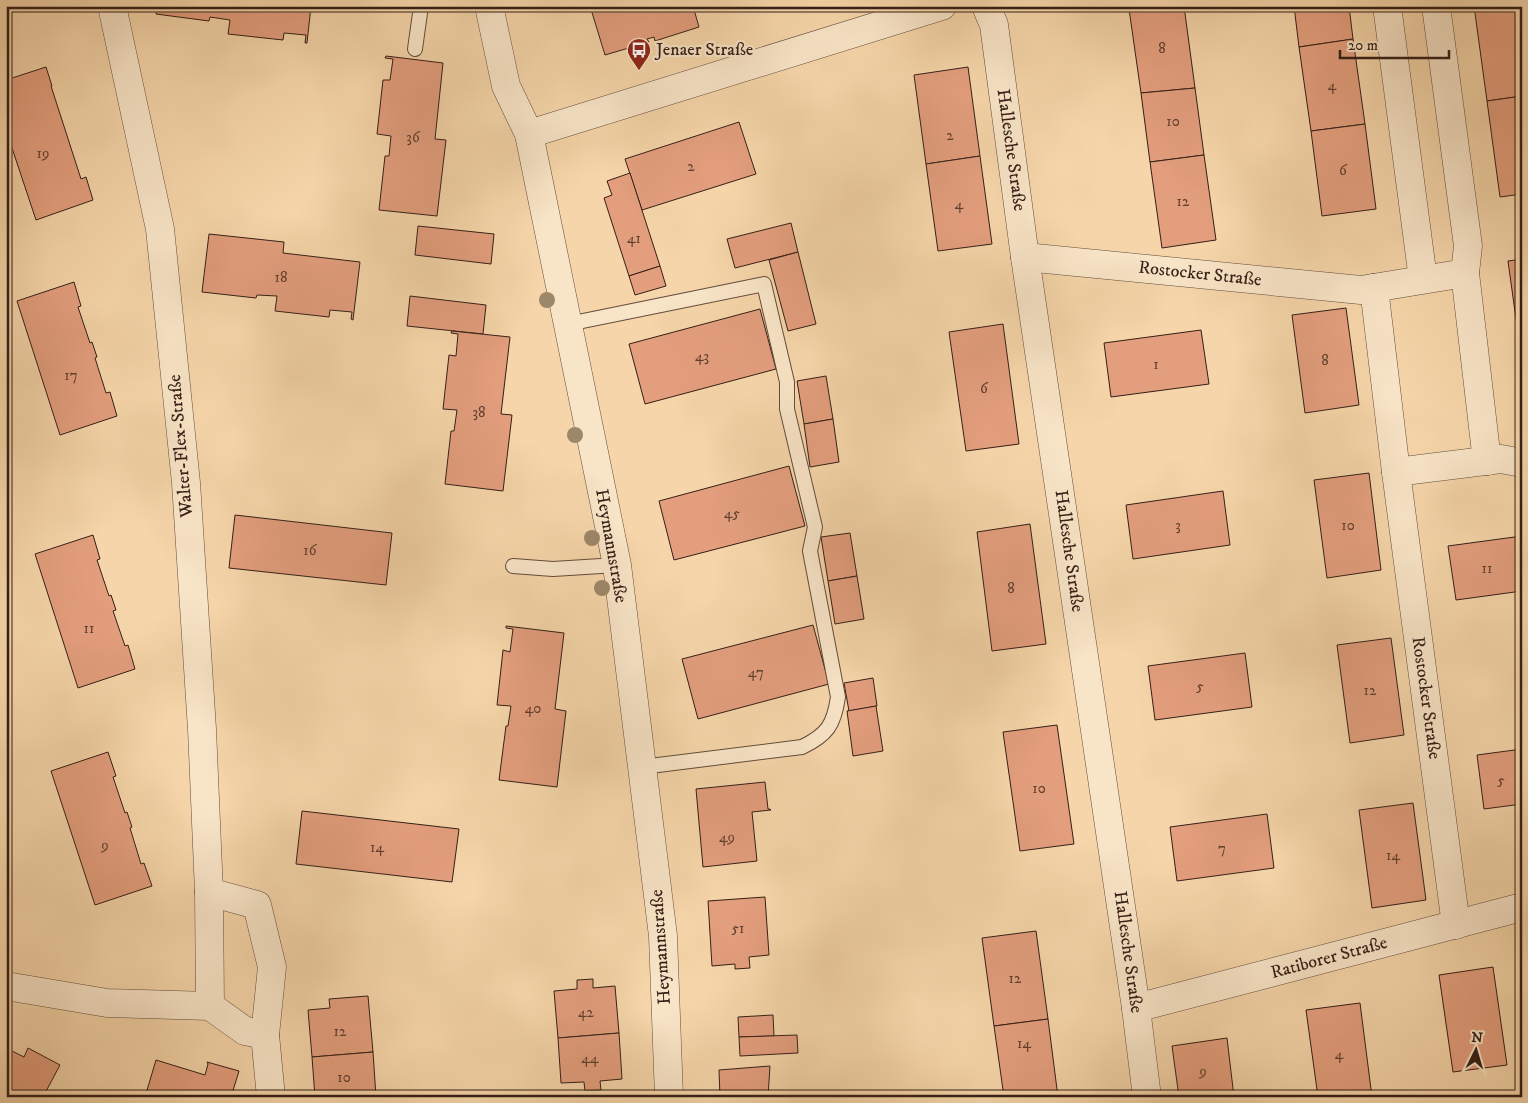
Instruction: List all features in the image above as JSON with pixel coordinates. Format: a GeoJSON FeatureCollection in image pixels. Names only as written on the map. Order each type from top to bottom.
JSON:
{"type":"FeatureCollection","features":[{"type":"Feature","properties":{"kind":"street","name":"Walter-Flex-Straße"},"geometry":{"type":"LineString","coordinates":[[112,6],[160,229],[186,492],[202,730],[209,892],[210,1006]]}},
{"type":"Feature","properties":{"kind":"street","name":"Heymannstraße"},"geometry":{"type":"LineString","coordinates":[[489,6],[506,86],[529,134],[617,565],[662,936],[668,1097]]}},
{"type":"Feature","properties":{"kind":"street"},"geometry":{"type":"LineString","coordinates":[[529,134],[894,13],[942,6]]}},
{"type":"Feature","properties":{"kind":"street","name":"Hallesche Straße"},"geometry":{"type":"LineString","coordinates":[[986,6],[994,25],[1025,257],[1136,1008],[1147,1097]]}},
{"type":"Feature","properties":{"kind":"street"},"geometry":{"type":"LineString","coordinates":[[1387,6],[1423,279]]}},
{"type":"Feature","properties":{"kind":"street"},"geometry":{"type":"LineString","coordinates":[[1436,6],[1468,246],[1465,273],[1487,460]]}},
{"type":"Feature","properties":{"kind":"street","name":"Rostocker Straße"},"geometry":{"type":"LineString","coordinates":[[1025,257],[1361,290],[1465,273]]}},
{"type":"Feature","properties":{"kind":"street","name":"Rostocker Straße"},"geometry":{"type":"LineString","coordinates":[[1374,288],[1396,472],[1456,925]]}},
{"type":"Feature","properties":{"kind":"street"},"geometry":{"type":"LineString","coordinates":[[1396,472],[1501,459],[1522,463]]}},
{"type":"Feature","properties":{"kind":"street"},"geometry":{"type":"LineString","coordinates":[[209,892],[257,904],[272,967],[265,1035],[271,1097]]}},
{"type":"Feature","properties":{"kind":"street","name":"Ratiborer Straße"},"geometry":{"type":"LineString","coordinates":[[1136,1008],[1522,907]]}},
{"type":"Feature","properties":{"kind":"street"},"geometry":{"type":"LineString","coordinates":[[6,986],[107,1003],[210,1006],[245,1031],[265,1035]]}},
{"type":"Feature","properties":{"kind":"lane"},"geometry":{"type":"LineString","coordinates":[[415,49],[421,6]]}},
{"type":"Feature","properties":{"kind":"lane"},"geometry":{"type":"LineString","coordinates":[[568,324],[764,284],[788,382],[787,409],[815,527],[810,551],[838,696],[836,713],[826,731],[815,741],[802,747],[642,767]]}},
{"type":"Feature","properties":{"kind":"lane"},"geometry":{"type":"LineString","coordinates":[[513,566],[553,569],[617,565]]}},
{"type":"Feature","properties":{"kind":"building"},"geometry":{"type":"Polygon","coordinates":[[[157,6],[311,6],[307,43],[305,43],[306,35],[284,33],[283,40],[228,34],[230,20],[210,17],[209,21],[156,14],[157,6]]]}},
{"type":"Feature","properties":{"kind":"building"},"geometry":{"type":"Polygon","coordinates":[[[590,6],[693,6],[699,27],[655,41],[654,37],[647,39],[649,42],[605,55],[590,6]]]}},
{"type":"Feature","properties":{"kind":"building"},"geometry":{"type":"Polygon","coordinates":[[[749,6],[769,6],[751,12],[749,6]]]}},
{"type":"Feature","properties":{"kind":"building"},"geometry":{"type":"Polygon","coordinates":[[[1151,6],[1184,6],[1195,88],[1141,93],[1129,9],[1151,6]]]}},
{"type":"Feature","properties":{"kind":"building"},"geometry":{"type":"Polygon","coordinates":[[[1294,6],[1349,6],[1353,39],[1299,47],[1294,6]]]}},
{"type":"Feature","properties":{"kind":"building"},"geometry":{"type":"Polygon","coordinates":[[[1474,6],[1522,6],[1522,96],[1487,101],[1474,6]]]}},
{"type":"Feature","properties":{"kind":"building"},"geometry":{"type":"Polygon","coordinates":[[[1353,39],[1365,124],[1311,131],[1299,47],[1353,39]]]}},
{"type":"Feature","properties":{"kind":"building"},"geometry":{"type":"Polygon","coordinates":[[[386,56],[443,63],[435,139],[446,140],[437,216],[379,210],[385,156],[389,156],[391,136],[377,134],[383,80],[390,80],[393,59],[385,58],[386,56]]]}},
{"type":"Feature","properties":{"kind":"building"},"geometry":{"type":"Polygon","coordinates":[[[46,67],[81,179],[86,177],[93,200],[36,220],[6,130],[6,80],[46,67]]]}},
{"type":"Feature","properties":{"kind":"building"},"geometry":{"type":"Polygon","coordinates":[[[968,67],[980,156],[926,164],[914,75],[968,67]]]}},
{"type":"Feature","properties":{"kind":"building"},"geometry":{"type":"Polygon","coordinates":[[[1195,88],[1204,155],[1150,162],[1141,93],[1195,88]]]}},
{"type":"Feature","properties":{"kind":"building"},"geometry":{"type":"Polygon","coordinates":[[[1522,96],[1522,194],[1500,197],[1487,101],[1522,96]]]}},
{"type":"Feature","properties":{"kind":"building"},"geometry":{"type":"Polygon","coordinates":[[[739,122],[756,174],[642,210],[625,159],[739,122]]]}},
{"type":"Feature","properties":{"kind":"building"},"geometry":{"type":"Polygon","coordinates":[[[1365,124],[1376,209],[1322,216],[1311,131],[1365,124]]]}},
{"type":"Feature","properties":{"kind":"building"},"geometry":{"type":"Polygon","coordinates":[[[1204,155],[1216,240],[1162,248],[1150,162],[1204,155]]]}},
{"type":"Feature","properties":{"kind":"building"},"geometry":{"type":"Polygon","coordinates":[[[980,156],[992,244],[938,251],[926,164],[980,156]]]}},
{"type":"Feature","properties":{"kind":"building"},"geometry":{"type":"Polygon","coordinates":[[[630,173],[660,266],[629,276],[604,198],[612,195],[607,181],[630,173]]]}},
{"type":"Feature","properties":{"kind":"building"},"geometry":{"type":"Polygon","coordinates":[[[791,223],[798,252],[735,268],[727,239],[791,223]]]}},
{"type":"Feature","properties":{"kind":"building"},"geometry":{"type":"Polygon","coordinates":[[[418,226],[494,234],[491,264],[415,255],[418,226]]]}},
{"type":"Feature","properties":{"kind":"building"},"geometry":{"type":"Polygon","coordinates":[[[209,234],[284,242],[283,253],[360,262],[353,320],[351,319],[352,312],[330,310],[329,317],[275,311],[277,296],[257,295],[256,298],[202,292],[209,234]]]}},
{"type":"Feature","properties":{"kind":"building"},"geometry":{"type":"Polygon","coordinates":[[[798,252],[816,324],[788,331],[769,260],[798,252]]]}},
{"type":"Feature","properties":{"kind":"building"},"geometry":{"type":"Polygon","coordinates":[[[1522,259],[1522,348],[1520,348],[1508,261],[1522,259]]]}},
{"type":"Feature","properties":{"kind":"building"},"geometry":{"type":"Polygon","coordinates":[[[660,266],[666,286],[635,295],[629,276],[660,266]]]}},
{"type":"Feature","properties":{"kind":"building"},"geometry":{"type":"Polygon","coordinates":[[[74,282],[81,306],[78,307],[90,343],[92,342],[97,357],[95,358],[106,393],[110,392],[117,416],[60,435],[17,301],[74,282]]]}},
{"type":"Feature","properties":{"kind":"building"},"geometry":{"type":"Polygon","coordinates":[[[410,296],[486,305],[483,334],[407,326],[410,296]]]}},
{"type":"Feature","properties":{"kind":"building"},"geometry":{"type":"Polygon","coordinates":[[[1346,308],[1359,405],[1305,413],[1292,315],[1346,308]]]}},
{"type":"Feature","properties":{"kind":"building"},"geometry":{"type":"Polygon","coordinates":[[[760,309],[776,369],[645,404],[629,344],[760,309]]]}},
{"type":"Feature","properties":{"kind":"building"},"geometry":{"type":"Polygon","coordinates":[[[1003,324],[1019,444],[966,451],[949,332],[1003,324]]]}},
{"type":"Feature","properties":{"kind":"building"},"geometry":{"type":"Polygon","coordinates":[[[1201,330],[1209,384],[1111,397],[1104,343],[1201,330]]]}},
{"type":"Feature","properties":{"kind":"building"},"geometry":{"type":"Polygon","coordinates":[[[452,331],[510,337],[501,414],[512,415],[503,491],[445,484],[451,431],[454,431],[457,410],[443,409],[449,355],[456,356],[458,334],[451,333],[452,331]]]}},
{"type":"Feature","properties":{"kind":"building"},"geometry":{"type":"Polygon","coordinates":[[[826,376],[833,419],[804,424],[797,381],[826,376]]]}},
{"type":"Feature","properties":{"kind":"building"},"geometry":{"type":"Polygon","coordinates":[[[833,419],[839,462],[810,467],[804,424],[833,419]]]}},
{"type":"Feature","properties":{"kind":"building"},"geometry":{"type":"Polygon","coordinates":[[[789,466],[805,526],[674,560],[659,501],[789,466]]]}},
{"type":"Feature","properties":{"kind":"building"},"geometry":{"type":"Polygon","coordinates":[[[1369,473],[1381,570],[1327,578],[1314,480],[1369,473]]]}},
{"type":"Feature","properties":{"kind":"building"},"geometry":{"type":"Polygon","coordinates":[[[1223,491],[1230,545],[1133,559],[1126,505],[1223,491]]]}},
{"type":"Feature","properties":{"kind":"building"},"geometry":{"type":"Polygon","coordinates":[[[235,515],[392,533],[386,585],[229,568],[235,515]]]}},
{"type":"Feature","properties":{"kind":"building"},"geometry":{"type":"Polygon","coordinates":[[[1030,524],[1046,644],[992,651],[977,532],[1030,524]]]}},
{"type":"Feature","properties":{"kind":"building"},"geometry":{"type":"Polygon","coordinates":[[[850,533],[857,576],[828,581],[821,537],[850,533]]]}},
{"type":"Feature","properties":{"kind":"building"},"geometry":{"type":"Polygon","coordinates":[[[93,535],[100,559],[97,560],[109,596],[111,595],[116,610],[113,611],[125,646],[128,645],[135,669],[78,688],[35,554],[93,535]]]}},
{"type":"Feature","properties":{"kind":"building"},"geometry":{"type":"Polygon","coordinates":[[[1522,536],[1522,591],[1456,600],[1448,546],[1522,536]]]}},
{"type":"Feature","properties":{"kind":"building"},"geometry":{"type":"Polygon","coordinates":[[[857,576],[864,619],[835,624],[828,581],[857,576]]]}},
{"type":"Feature","properties":{"kind":"building"},"geometry":{"type":"Polygon","coordinates":[[[813,625],[829,684],[698,719],[682,659],[813,625]]]}},
{"type":"Feature","properties":{"kind":"building"},"geometry":{"type":"Polygon","coordinates":[[[506,626],[564,633],[555,709],[566,711],[557,787],[499,780],[506,726],[508,726],[511,706],[497,705],[503,650],[510,652],[513,629],[506,628],[506,626]]]}},
{"type":"Feature","properties":{"kind":"building"},"geometry":{"type":"Polygon","coordinates":[[[1391,638],[1404,735],[1350,743],[1337,645],[1391,638]]]}},
{"type":"Feature","properties":{"kind":"building"},"geometry":{"type":"Polygon","coordinates":[[[1245,653],[1252,707],[1155,720],[1148,666],[1245,653]]]}},
{"type":"Feature","properties":{"kind":"building"},"geometry":{"type":"Polygon","coordinates":[[[873,678],[877,706],[849,711],[844,683],[873,678]]]}},
{"type":"Feature","properties":{"kind":"building"},"geometry":{"type":"Polygon","coordinates":[[[876,706],[883,751],[853,756],[847,711],[876,706]]]}},
{"type":"Feature","properties":{"kind":"building"},"geometry":{"type":"Polygon","coordinates":[[[1057,725],[1074,844],[1020,851],[1003,732],[1057,725]]]}},
{"type":"Feature","properties":{"kind":"building"},"geometry":{"type":"Polygon","coordinates":[[[1522,749],[1522,804],[1484,809],[1477,755],[1522,749]]]}},
{"type":"Feature","properties":{"kind":"building"},"geometry":{"type":"Polygon","coordinates":[[[108,752],[116,776],[113,777],[125,813],[127,812],[132,827],[130,828],[141,864],[144,863],[152,886],[95,905],[51,771],[108,752]]]}},
{"type":"Feature","properties":{"kind":"building"},"geometry":{"type":"Polygon","coordinates":[[[765,782],[768,809],[771,810],[752,812],[757,861],[703,867],[696,789],[765,782]]]}},
{"type":"Feature","properties":{"kind":"building"},"geometry":{"type":"Polygon","coordinates":[[[1413,803],[1426,900],[1372,908],[1359,810],[1413,803]]]}},
{"type":"Feature","properties":{"kind":"building"},"geometry":{"type":"Polygon","coordinates":[[[302,811],[459,829],[452,882],[296,864],[302,811]]]}},
{"type":"Feature","properties":{"kind":"building"},"geometry":{"type":"Polygon","coordinates":[[[1267,814],[1274,868],[1177,881],[1170,827],[1267,814]]]}},
{"type":"Feature","properties":{"kind":"building"},"geometry":{"type":"Polygon","coordinates":[[[765,897],[769,955],[749,957],[750,968],[735,969],[735,964],[712,966],[708,901],[765,897]]]}},
{"type":"Feature","properties":{"kind":"building"},"geometry":{"type":"Polygon","coordinates":[[[1036,931],[1048,1019],[994,1026],[982,938],[1036,931]]]}},
{"type":"Feature","properties":{"kind":"building"},"geometry":{"type":"Polygon","coordinates":[[[1493,967],[1507,1065],[1453,1072],[1439,975],[1493,967]]]}},
{"type":"Feature","properties":{"kind":"building"},"geometry":{"type":"Polygon","coordinates":[[[593,979],[593,988],[615,986],[619,1033],[558,1038],[554,991],[577,989],[577,980],[593,979]]]}},
{"type":"Feature","properties":{"kind":"building"},"geometry":{"type":"Polygon","coordinates":[[[368,996],[373,1052],[312,1057],[308,1010],[330,1008],[329,999],[368,996]]]}},
{"type":"Feature","properties":{"kind":"building"},"geometry":{"type":"Polygon","coordinates":[[[1360,1003],[1372,1097],[1318,1097],[1306,1010],[1360,1003]]]}},
{"type":"Feature","properties":{"kind":"building"},"geometry":{"type":"Polygon","coordinates":[[[773,1015],[774,1036],[739,1037],[738,1017],[773,1015]]]}},
{"type":"Feature","properties":{"kind":"building"},"geometry":{"type":"Polygon","coordinates":[[[1048,1019],[1058,1097],[1004,1097],[994,1026],[1048,1019]]]}},
{"type":"Feature","properties":{"kind":"building"},"geometry":{"type":"Polygon","coordinates":[[[619,1033],[622,1079],[600,1081],[601,1090],[585,1091],[584,1082],[561,1083],[558,1038],[619,1033]]]}},
{"type":"Feature","properties":{"kind":"building"},"geometry":{"type":"Polygon","coordinates":[[[797,1035],[798,1053],[740,1056],[739,1037],[797,1035]]]}},
{"type":"Feature","properties":{"kind":"building"},"geometry":{"type":"Polygon","coordinates":[[[1227,1038],[1234,1097],[1179,1097],[1172,1046],[1227,1038]]]}},
{"type":"Feature","properties":{"kind":"building"},"geometry":{"type":"Polygon","coordinates":[[[6,1048],[24,1057],[28,1048],[60,1065],[43,1097],[6,1097],[6,1048]]]}},
{"type":"Feature","properties":{"kind":"building"},"geometry":{"type":"Polygon","coordinates":[[[373,1052],[376,1097],[315,1097],[312,1057],[373,1052]]]}},
{"type":"Feature","properties":{"kind":"building"},"geometry":{"type":"Polygon","coordinates":[[[156,1060],[205,1075],[207,1062],[239,1071],[231,1097],[145,1097],[156,1060]]]}},
{"type":"Feature","properties":{"kind":"building"},"geometry":{"type":"Polygon","coordinates":[[[770,1066],[768,1097],[720,1097],[719,1070],[770,1066]]]}},
{"type":"Feature","properties":{"kind":"place","name":"Jenaer Straße"},"geometry":{"type":"Point","coordinates":[639,71]}}]}
